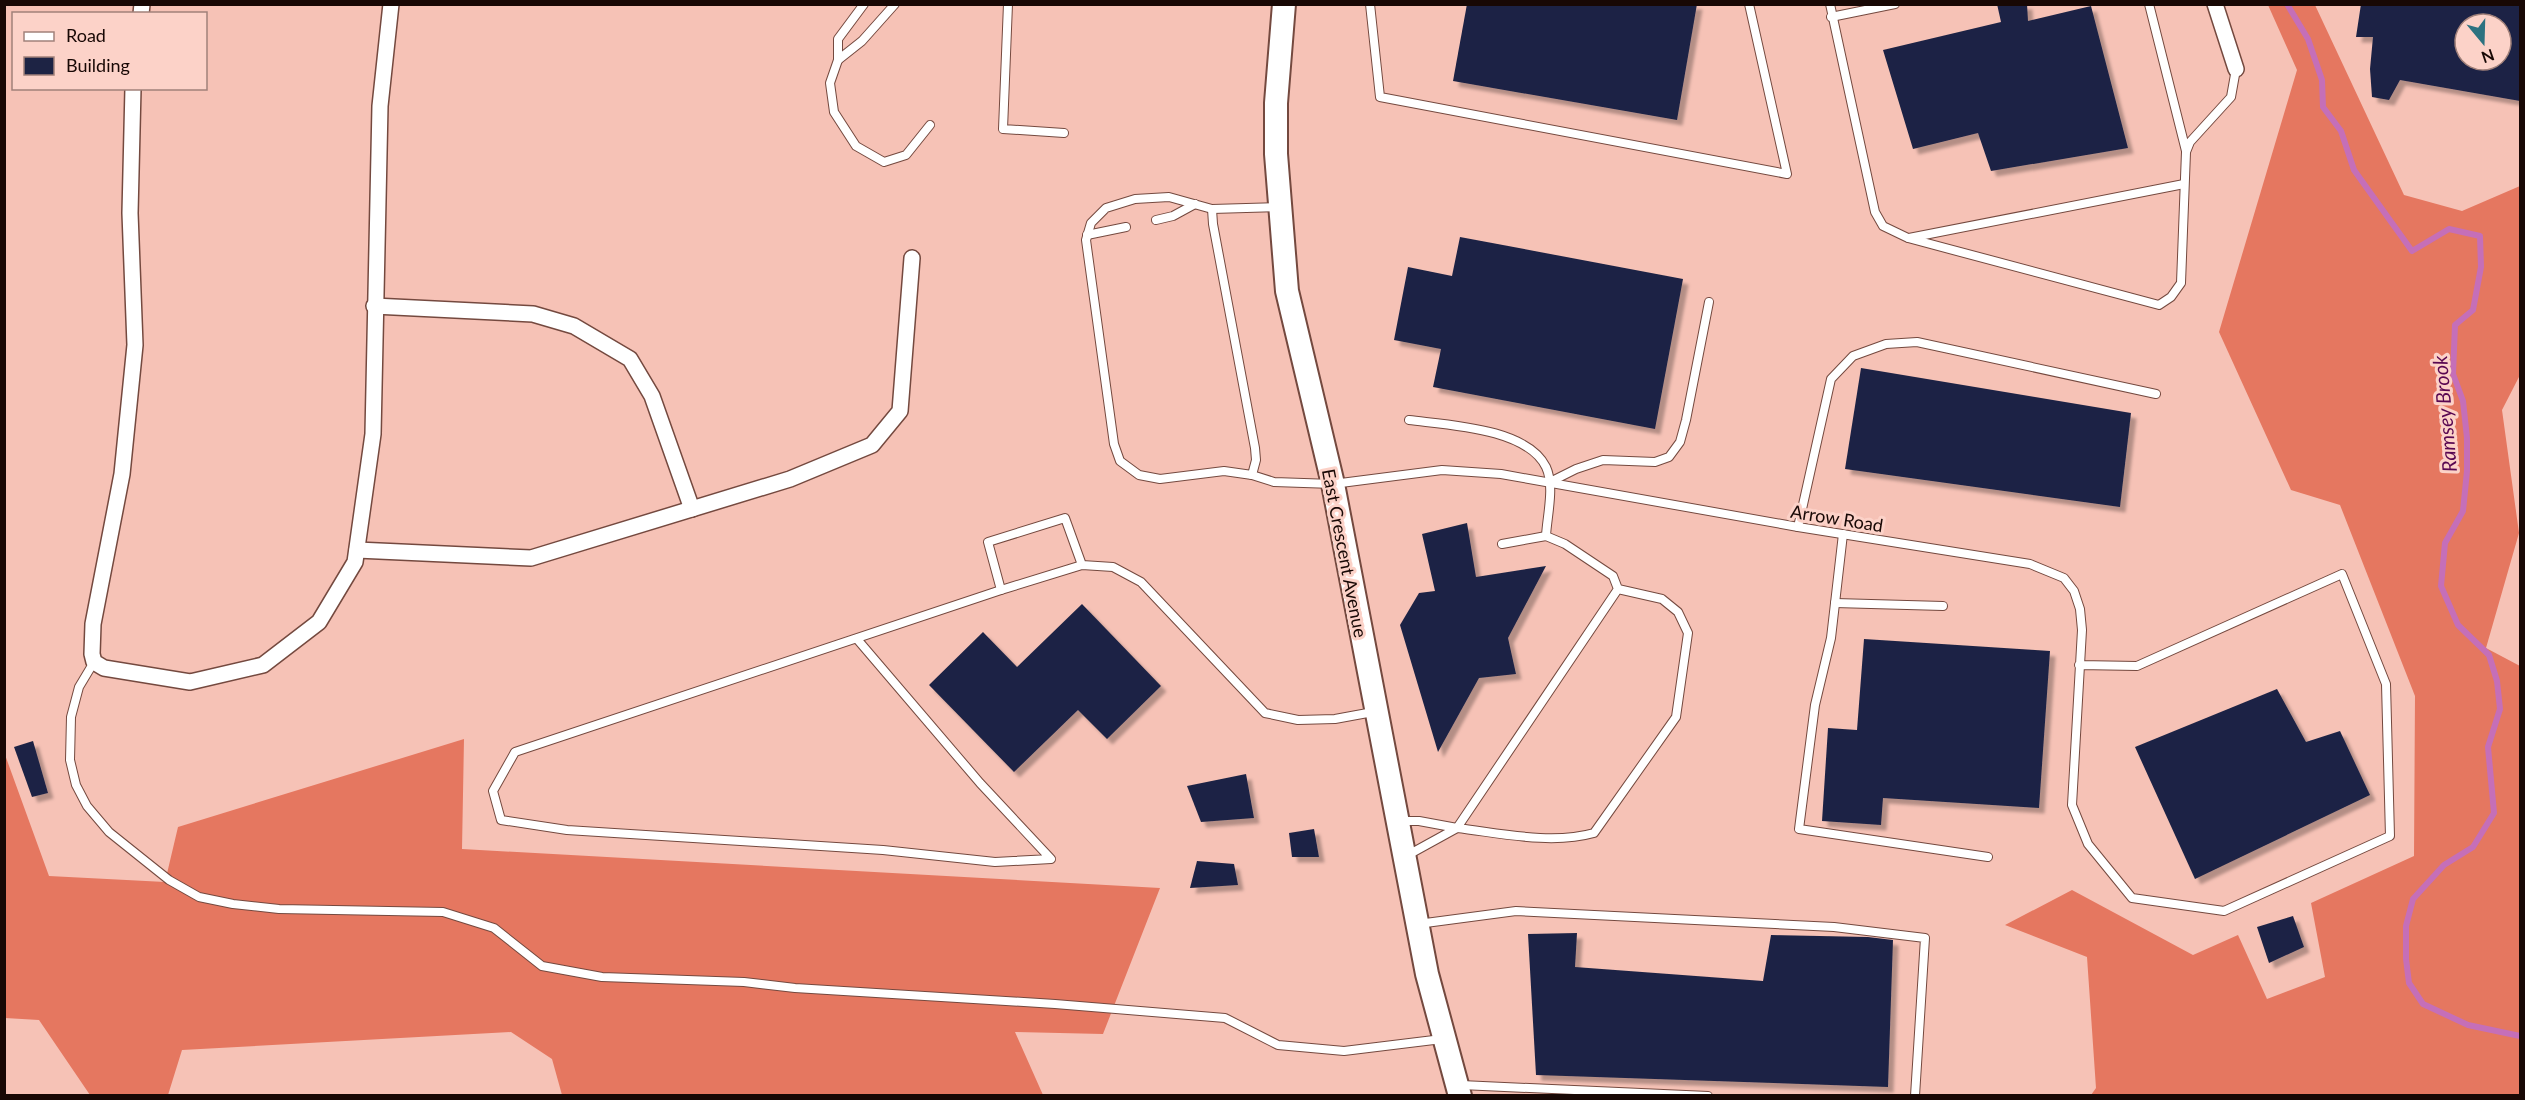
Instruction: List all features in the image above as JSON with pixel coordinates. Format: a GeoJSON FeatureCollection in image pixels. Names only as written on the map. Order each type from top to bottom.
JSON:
{"type":"FeatureCollection","features":[{"type":"Feature","properties":{"kind":"street"},"geometry":{"type":"LineString","coordinates":[[132,90],[130,213],[135,345],[122,474],[93,624],[92,654],[94,662],[104,668],[190,682],[263,665],[319,622],[355,562],[373,434],[380,106],[391,4]]}},
{"type":"Feature","properties":{"kind":"street","name":"East Crescent Avenue"},"geometry":{"type":"LineString","coordinates":[[1284,4],[1276,103],[1279,207],[1287,291],[1333,484],[1427,974],[1458,1090]]}},
{"type":"Feature","properties":{"kind":"street"},"geometry":{"type":"LineString","coordinates":[[2215,4],[2236,69]]}},
{"type":"Feature","properties":{"kind":"street"},"geometry":{"type":"LineString","coordinates":[[357,550],[531,558],[790,479],[872,445],[900,411],[912,258]]}},
{"type":"Feature","properties":{"kind":"street"},"geometry":{"type":"LineString","coordinates":[[374,306],[533,314],[574,326],[630,359],[652,396],[692,509]]}},
{"type":"Feature","properties":{"kind":"lane"},"geometry":{"type":"LineString","coordinates":[[864,4],[838,39],[838,60],[830,83],[834,112],[856,146],[884,162],[906,155],[930,125]]}},
{"type":"Feature","properties":{"kind":"lane"},"geometry":{"type":"LineString","coordinates":[[838,60],[862,41],[895,4]]}},
{"type":"Feature","properties":{"kind":"lane"},"geometry":{"type":"LineString","coordinates":[[1370,4],[1380,97],[1787,174],[1749,4]]}},
{"type":"Feature","properties":{"kind":"lane"},"geometry":{"type":"LineString","coordinates":[[1830,4],[1875,212],[1883,226],[1908,238],[2158,305],[2171,297],[2181,283],[2186,152],[2149,4]]}},
{"type":"Feature","properties":{"kind":"lane"},"geometry":{"type":"LineString","coordinates":[[1831,17],[1895,4]]}},
{"type":"Feature","properties":{"kind":"lane"},"geometry":{"type":"LineString","coordinates":[[1009,5],[1003,129],[1064,133]]}},
{"type":"Feature","properties":{"kind":"lane"},"geometry":{"type":"LineString","coordinates":[[2186,152],[2190,142],[2231,97],[2236,69]]}},
{"type":"Feature","properties":{"kind":"lane"},"geometry":{"type":"LineString","coordinates":[[1908,238],[2184,184]]}},
{"type":"Feature","properties":{"kind":"lane"},"geometry":{"type":"LineString","coordinates":[[1087,235],[1091,223],[1106,208],[1135,199],[1169,197],[1212,209],[1279,207]]}},
{"type":"Feature","properties":{"kind":"lane"},"geometry":{"type":"LineString","coordinates":[[1156,220],[1173,216],[1195,204]]}},
{"type":"Feature","properties":{"kind":"lane"},"geometry":{"type":"LineString","coordinates":[[1212,209],[1255,448],[1256,460],[1252,475]]}},
{"type":"Feature","properties":{"kind":"lane"},"geometry":{"type":"LineString","coordinates":[[1087,235],[1126,227]]}},
{"type":"Feature","properties":{"kind":"lane","name":"Arrow Road"},"geometry":{"type":"LineString","coordinates":[[1087,235],[1114,444],[1120,461],[1139,475],[1160,479],[1224,471],[1252,475],[1274,482],[1333,484],[1442,470],[1501,474],[1798,527],[2030,564],[2064,578],[2074,591],[2080,609],[2082,630],[2079,666],[2072,805],[2088,844],[2132,898],[2224,910],[2390,836],[2386,684],[2343,574],[2137,666],[2079,666]]}},
{"type":"Feature","properties":{"kind":"lane"},"geometry":{"type":"LineString","coordinates":[[1550,482],[1576,469],[1603,460],[1654,462],[1669,457],[1680,442],[1686,420],[1708,302]]}},
{"type":"Feature","properties":{"kind":"lane"},"geometry":{"type":"LineString","coordinates":[[1798,527],[1831,379],[1853,356],[1886,344],[1917,342],[2156,394]]}},
{"type":"Feature","properties":{"kind":"lane"},"geometry":{"type":"LineString","coordinates":[[1409,420],[1455,425],[1517,439],[1535,452],[1546,467],[1550,482],[1546,536]]}},
{"type":"Feature","properties":{"kind":"lane"},"geometry":{"type":"LineString","coordinates":[[1001,590],[988,543],[1054,522],[1065,519],[1082,565]]}},
{"type":"Feature","properties":{"kind":"lane"},"geometry":{"type":"LineString","coordinates":[[1843,534],[1831,638],[1815,705],[1799,829],[1988,857]]}},
{"type":"Feature","properties":{"kind":"lane"},"geometry":{"type":"LineString","coordinates":[[1502,544],[1546,536],[1565,544],[1613,576],[1618,589]]}},
{"type":"Feature","properties":{"kind":"lane"},"geometry":{"type":"LineString","coordinates":[[857,639],[980,783],[1051,859],[995,862],[883,850],[567,830],[501,820],[493,791],[515,752],[1001,590],[1082,565],[1113,567],[1141,582],[1265,713],[1298,720],[1335,719],[1375,712]]}},
{"type":"Feature","properties":{"kind":"lane"},"geometry":{"type":"LineString","coordinates":[[1404,857],[1457,828],[1618,589]]}},
{"type":"Feature","properties":{"kind":"lane"},"geometry":{"type":"LineString","coordinates":[[1396,821],[1419,820],[1457,828],[1532,836],[1578,838],[1594,833],[1676,717],[1689,633],[1678,612],[1662,599],[1618,589]]}},
{"type":"Feature","properties":{"kind":"lane"},"geometry":{"type":"LineString","coordinates":[[1835,603],[1943,606]]}},
{"type":"Feature","properties":{"kind":"lane"},"geometry":{"type":"LineString","coordinates":[[94,662],[79,687],[71,717],[70,760],[76,785],[87,806],[109,832],[169,880],[199,897],[233,904],[279,909],[443,912],[494,928],[542,966],[602,977],[744,982],[1225,1018],[1278,1045],[1344,1051],[1443,1038]]}},
{"type":"Feature","properties":{"kind":"lane"},"geometry":{"type":"LineString","coordinates":[[1417,924],[1516,911],[1834,927],[1925,938],[1915,1095]]}},
{"type":"Feature","properties":{"kind":"lane"},"geometry":{"type":"LineString","coordinates":[[1458,1090],[1708,1095]]}},
{"type":"Feature","properties":{"kind":"shaded area"},"geometry":{"type":"Polygon","coordinates":[[[2268,5],[2315,5],[2404,195],[2462,211],[2520,186],[2520,375],[2502,410],[2519,533],[2486,648],[2520,666],[2520,1095],[2091,1095],[2096,1088],[2087,957],[2005,925],[2072,890],[2193,955],[2238,935],[2267,999],[2325,977],[2311,903],[2414,856],[2415,696],[2340,505],[2291,490],[2219,332],[2297,70],[2268,5]]]}},
{"type":"Feature","properties":{"kind":"shaded area"},"geometry":{"type":"Polygon","coordinates":[[[464,739],[462,849],[1160,888],[1103,1034],[1015,1032],[1043,1095],[562,1095],[552,1059],[511,1032],[182,1050],[168,1095],[90,1095],[39,1020],[5,1018],[4,752],[49,876],[165,882],[178,827],[464,739]]]}},
{"type":"Feature","properties":{"kind":"building"},"geometry":{"type":"Polygon","coordinates":[[[1467,4],[1697,4],[1677,120],[1453,81],[1467,4]]]}},
{"type":"Feature","properties":{"kind":"building"},"geometry":{"type":"Polygon","coordinates":[[[1997,4],[2027,4],[2028,21],[2091,6],[2128,148],[1991,171],[1978,133],[1913,149],[1883,50],[2001,22],[1997,4]]]}},
{"type":"Feature","properties":{"kind":"building"},"geometry":{"type":"Polygon","coordinates":[[[2361,4],[2520,4],[2520,101],[2400,80],[2389,100],[2372,97],[2370,69],[2373,37],[2356,37],[2361,4]]]}},
{"type":"Feature","properties":{"kind":"building"},"geometry":{"type":"Polygon","coordinates":[[[1460,237],[1683,279],[1655,429],[1433,387],[1441,349],[1394,340],[1408,267],[1452,276],[1460,237]]]}},
{"type":"Feature","properties":{"kind":"building"},"geometry":{"type":"Polygon","coordinates":[[[1861,368],[2131,413],[2120,507],[1845,469],[1861,368]]]}},
{"type":"Feature","properties":{"kind":"building"},"geometry":{"type":"Polygon","coordinates":[[[1467,523],[1476,577],[1546,566],[1508,638],[1516,674],[1479,678],[1438,752],[1400,625],[1419,593],[1435,591],[1422,534],[1467,523]]]}},
{"type":"Feature","properties":{"kind":"building"},"geometry":{"type":"Polygon","coordinates":[[[1082,604],[1161,686],[1107,739],[1078,710],[1014,772],[929,685],[983,632],[1017,667],[1082,604]]]}},
{"type":"Feature","properties":{"kind":"building"},"geometry":{"type":"Polygon","coordinates":[[[1864,639],[2050,651],[2039,808],[1883,798],[1881,825],[1822,821],[1828,728],[1857,730],[1864,639]]]}},
{"type":"Feature","properties":{"kind":"building"},"geometry":{"type":"Polygon","coordinates":[[[2277,689],[2306,742],[2340,731],[2370,795],[2195,879],[2135,747],[2277,689]]]}},
{"type":"Feature","properties":{"kind":"building"},"geometry":{"type":"Polygon","coordinates":[[[33,741],[48,793],[32,797],[14,747],[33,741]]]}},
{"type":"Feature","properties":{"kind":"building"},"geometry":{"type":"Polygon","coordinates":[[[1246,774],[1254,818],[1201,822],[1187,786],[1246,774]]]}},
{"type":"Feature","properties":{"kind":"building"},"geometry":{"type":"Polygon","coordinates":[[[1314,829],[1319,857],[1292,857],[1289,833],[1314,829]]]}},
{"type":"Feature","properties":{"kind":"building"},"geometry":{"type":"Polygon","coordinates":[[[1197,861],[1234,864],[1238,885],[1190,888],[1197,861]]]}},
{"type":"Feature","properties":{"kind":"building"},"geometry":{"type":"Polygon","coordinates":[[[2293,916],[2304,947],[2269,963],[2257,927],[2293,916]]]}},
{"type":"Feature","properties":{"kind":"building"},"geometry":{"type":"Polygon","coordinates":[[[1577,933],[1575,967],[1763,981],[1771,935],[1868,937],[1893,940],[1888,1087],[1536,1075],[1528,934],[1577,933]]]}},
{"type":"Feature","properties":{"kind":"waterway","name":"Ramsey Brook"},"geometry":{"type":"LineString","coordinates":[[2287,4],[2308,39],[2322,80],[2323,107],[2341,131],[2354,170],[2412,251],[2449,229],[2480,236],[2481,267],[2473,310],[2455,325],[2453,374],[2463,401],[2467,438],[2467,471],[2463,511],[2445,543],[2441,586],[2458,625],[2489,655],[2497,681],[2500,709],[2488,747],[2494,813],[2473,847],[2444,865],[2413,899],[2406,926],[2406,959],[2409,983],[2423,1004],[2468,1025],[2520,1036]]}}]}
